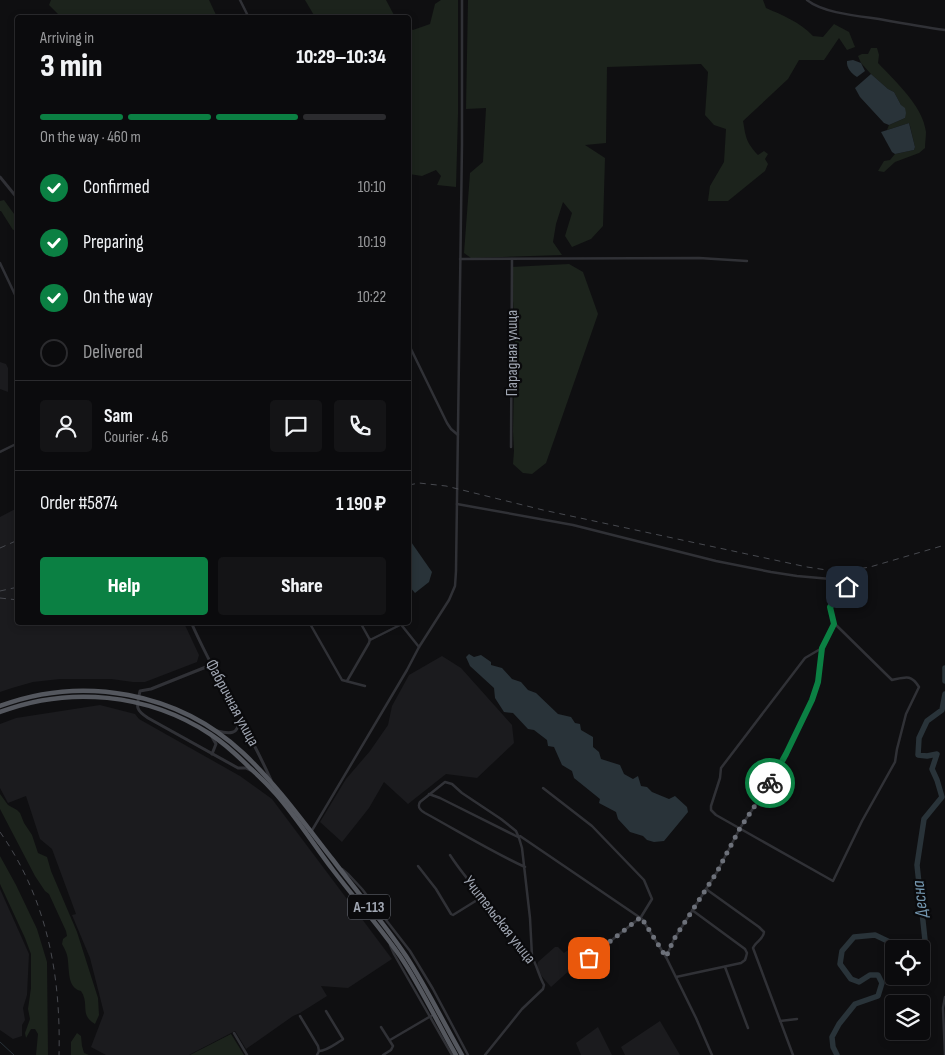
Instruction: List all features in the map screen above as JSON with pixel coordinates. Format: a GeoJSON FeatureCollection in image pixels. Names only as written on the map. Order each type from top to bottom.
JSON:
{"type":"FeatureCollection","features":[{"type":"Feature","properties":{"kind":"highway","name":"А-113"},"geometry":{"type":"LineString","coordinates":[[0,706],[41,694],[87,690],[108,692],[132,696],[195,718],[213,729],[239,750],[273,783],[335,863],[405,955],[462,1055]]}},
{"type":"Feature","properties":{"kind":"highway","name":"А-113"},"geometry":{"type":"LineString","coordinates":[[0,712],[35,701],[61,697],[87,696],[125,700],[166,708],[207,732],[231,750],[276,794],[387,939],[410,972],[454,1055]]}},
{"type":"Feature","properties":{"kind":"street"},"geometry":{"type":"LineString","coordinates":[[240,0],[248,15]]}},
{"type":"Feature","properties":{"kind":"street"},"geometry":{"type":"LineString","coordinates":[[311,832],[419,647],[449,600],[454,586],[456,571],[462,144],[462,0]]}},
{"type":"Feature","properties":{"kind":"street"},"geometry":{"type":"LineString","coordinates":[[807,0],[821,8],[844,14],[945,30]]}},
{"type":"Feature","properties":{"kind":"street"},"geometry":{"type":"LineString","coordinates":[[0,177],[15,194]]}},
{"type":"Feature","properties":{"kind":"street"},"geometry":{"type":"LineString","coordinates":[[460,259],[699,258],[746,261]]}},
{"type":"Feature","properties":{"kind":"street","name":"Парадная улица"},"geometry":{"type":"LineString","coordinates":[[511,447],[512,259]]}},
{"type":"Feature","properties":{"kind":"street"},"geometry":{"type":"LineString","coordinates":[[0,263],[15,295]]}},
{"type":"Feature","properties":{"kind":"street"},"geometry":{"type":"LineString","coordinates":[[411,349],[446,423],[458,434]]}},
{"type":"Feature","properties":{"kind":"street"},"geometry":{"type":"LineString","coordinates":[[0,452],[15,444]]}},
{"type":"Feature","properties":{"kind":"street"},"geometry":{"type":"LineString","coordinates":[[457,504],[573,524],[716,561],[771,572],[846,582],[847,587],[830,607],[834,624],[892,680],[908,677],[915,680],[919,687],[906,714],[897,749],[896,762],[862,821],[833,881],[716,815],[711,806],[720,778],[721,768],[805,658],[822,648]]}},
{"type":"Feature","properties":{"kind":"street"},"geometry":{"type":"LineString","coordinates":[[666,957],[674,939],[706,890],[740,828],[778,771],[809,707],[818,682],[822,648],[834,624]]}},
{"type":"Feature","properties":{"kind":"street","name":"Фабричная улица"},"geometry":{"type":"LineString","coordinates":[[192,625],[211,665],[273,783]]}},
{"type":"Feature","properties":{"kind":"street"},"geometry":{"type":"LineString","coordinates":[[312,625],[342,680],[365,686]]}},
{"type":"Feature","properties":{"kind":"street"},"geometry":{"type":"LineString","coordinates":[[362,625],[370,639]]}},
{"type":"Feature","properties":{"kind":"street"},"geometry":{"type":"LineString","coordinates":[[347,681],[370,639],[397,625]]}},
{"type":"Feature","properties":{"kind":"street"},"geometry":{"type":"LineString","coordinates":[[400,625],[419,647]]}},
{"type":"Feature","properties":{"kind":"street"},"geometry":{"type":"LineString","coordinates":[[211,665],[151,689],[140,691],[138,711],[238,768],[246,768],[256,773]]}},
{"type":"Feature","properties":{"kind":"street"},"geometry":{"type":"LineString","coordinates":[[213,729],[229,733],[234,731],[239,723],[238,714]]}},
{"type":"Feature","properties":{"kind":"street"},"geometry":{"type":"LineString","coordinates":[[207,732],[216,742],[212,754]]}},
{"type":"Feature","properties":{"kind":"street"},"geometry":{"type":"LineString","coordinates":[[524,867],[420,810],[420,802],[445,782],[451,783],[462,793],[516,831],[519,836],[524,867],[532,956]]}},
{"type":"Feature","properties":{"kind":"street"},"geometry":{"type":"LineString","coordinates":[[543,788],[592,826],[644,880],[652,899],[641,917],[589,958]]}},
{"type":"Feature","properties":{"kind":"street"},"geometry":{"type":"LineString","coordinates":[[429,794],[447,800],[519,836],[641,917],[666,957],[712,1055]]}},
{"type":"Feature","properties":{"kind":"street","name":"Учительская улица"},"geometry":{"type":"LineString","coordinates":[[450,855],[461,872],[532,956],[544,985],[485,1055]]}},
{"type":"Feature","properties":{"kind":"street"},"geometry":{"type":"LineString","coordinates":[[335,863],[349,874],[362,889],[410,951],[433,989],[468,1055]]}},
{"type":"Feature","properties":{"kind":"street"},"geometry":{"type":"LineString","coordinates":[[418,866],[436,889],[451,914],[454,915],[482,897]]}},
{"type":"Feature","properties":{"kind":"street"},"geometry":{"type":"LineString","coordinates":[[706,890],[764,932],[753,948],[793,1055]]}},
{"type":"Feature","properties":{"kind":"street"},"geometry":{"type":"LineString","coordinates":[[676,977],[717,967],[739,964],[745,960],[747,954],[745,949],[692,910]]}},
{"type":"Feature","properties":{"kind":"street"},"geometry":{"type":"LineString","coordinates":[[387,939],[454,1055]]}},
{"type":"Feature","properties":{"kind":"street"},"geometry":{"type":"LineString","coordinates":[[725,966],[748,1028]]}},
{"type":"Feature","properties":{"kind":"street"},"geometry":{"type":"LineString","coordinates":[[945,997],[943,1008],[945,1055]]}},
{"type":"Feature","properties":{"kind":"street"},"geometry":{"type":"LineString","coordinates":[[319,1051],[343,1039],[326,1011]]}},
{"type":"Feature","properties":{"kind":"street"},"geometry":{"type":"LineString","coordinates":[[300,1016],[318,1046],[318,1055]]}},
{"type":"Feature","properties":{"kind":"street"},"geometry":{"type":"LineString","coordinates":[[390,1040],[431,1016]]}},
{"type":"Feature","properties":{"kind":"street"},"geometry":{"type":"LineString","coordinates":[[780,1022],[797,1019]]}},
{"type":"Feature","properties":{"kind":"street"},"geometry":{"type":"LineString","coordinates":[[381,1027],[393,1046],[383,1055]]}},
{"type":"Feature","properties":{"kind":"street"},"geometry":{"type":"LineString","coordinates":[[234,1033],[247,1055]]}},
{"type":"Feature","properties":{"kind":"shaded area"},"geometry":{"type":"Polygon","coordinates":[[[51,0],[209,0],[216,15],[59,15],[49,5],[51,0]]]}},
{"type":"Feature","properties":{"kind":"shaded area"},"geometry":{"type":"Polygon","coordinates":[[[305,0],[386,0],[394,15],[314,15],[305,0]]]}},
{"type":"Feature","properties":{"kind":"shaded area"},"geometry":{"type":"Polygon","coordinates":[[[441,0],[458,0],[456,187],[437,185],[441,176],[436,170],[422,176],[411,174],[411,29],[430,24],[435,4],[441,0]]]}},
{"type":"Feature","properties":{"kind":"shaded area"},"geometry":{"type":"Polygon","coordinates":[[[468,0],[763,0],[766,8],[797,23],[813,36],[823,37],[834,24],[849,32],[855,47],[847,50],[839,38],[824,60],[799,60],[788,79],[743,121],[746,136],[751,147],[758,155],[764,151],[768,154],[765,159],[768,164],[765,171],[728,201],[708,201],[710,186],[724,162],[726,129],[714,125],[705,115],[708,72],[701,64],[607,67],[606,143],[585,145],[605,158],[603,226],[591,239],[572,247],[565,236],[572,213],[563,202],[553,242],[562,255],[471,258],[464,253],[470,173],[483,162],[486,108],[466,109],[468,0]]]}},
{"type":"Feature","properties":{"kind":"shaded area"},"geometry":{"type":"Polygon","coordinates":[[[871,48],[877,48],[879,55],[878,63],[914,103],[924,122],[926,132],[925,148],[919,153],[895,162],[884,172],[878,171],[884,161],[890,160],[895,154],[914,150],[915,147],[909,123],[887,130],[889,125],[905,118],[894,92],[888,89],[861,63],[858,56],[868,54],[871,48]]]}},
{"type":"Feature","properties":{"kind":"shaded area"},"geometry":{"type":"Polygon","coordinates":[[[853,60],[861,63],[865,71],[857,77],[847,66],[847,61],[853,60]]]}},
{"type":"Feature","properties":{"kind":"shaded area"},"geometry":{"type":"Polygon","coordinates":[[[871,74],[894,92],[901,105],[905,108],[905,118],[889,125],[884,123],[860,97],[855,88],[871,74]]]}},
{"type":"Feature","properties":{"kind":"shaded area"},"geometry":{"type":"Polygon","coordinates":[[[909,123],[915,147],[914,150],[895,154],[881,132],[909,123]]]}},
{"type":"Feature","properties":{"kind":"shaded area"},"geometry":{"type":"Polygon","coordinates":[[[4,200],[15,215],[15,230],[13,230],[0,211],[0,201],[4,200]]]}},
{"type":"Feature","properties":{"kind":"shaded area"},"geometry":{"type":"Polygon","coordinates":[[[569,264],[583,272],[598,314],[546,463],[532,474],[523,473],[513,464],[515,335],[511,267],[569,264]]]}},
{"type":"Feature","properties":{"kind":"shaded area"},"geometry":{"type":"Polygon","coordinates":[[[0,362],[6,364],[8,368],[8,392],[0,389],[0,362]]]}},
{"type":"Feature","properties":{"kind":"shaded area"},"geometry":{"type":"Polygon","coordinates":[[[15,509],[15,625],[185,625],[199,655],[197,662],[145,682],[111,679],[60,679],[33,682],[0,692],[0,517],[15,509]]]}},
{"type":"Feature","properties":{"kind":"shaded area"},"geometry":{"type":"Polygon","coordinates":[[[411,542],[432,572],[429,582],[415,593],[411,588],[411,542]]]}},
{"type":"Feature","properties":{"kind":"shaded area"},"geometry":{"type":"Polygon","coordinates":[[[469,654],[474,657],[481,655],[491,662],[491,665],[502,668],[512,679],[521,682],[528,690],[536,693],[558,714],[571,717],[575,723],[580,724],[581,730],[593,737],[593,747],[599,752],[601,759],[620,765],[624,774],[633,779],[638,776],[641,786],[647,787],[652,792],[669,799],[675,796],[687,807],[688,812],[664,841],[654,842],[630,832],[618,819],[616,812],[599,803],[600,799],[574,778],[572,771],[562,765],[554,747],[548,746],[547,740],[534,730],[528,729],[513,713],[504,712],[495,698],[494,688],[470,666],[466,657],[469,654]]]}},
{"type":"Feature","properties":{"kind":"shaded area"},"geometry":{"type":"Polygon","coordinates":[[[442,656],[461,668],[512,725],[514,743],[477,778],[446,774],[408,804],[384,782],[369,808],[342,842],[320,822],[346,779],[370,751],[388,725],[392,706],[409,675],[442,656]]]}},
{"type":"Feature","properties":{"kind":"shaded area"},"geometry":{"type":"Polygon","coordinates":[[[100,705],[135,714],[139,719],[240,776],[272,799],[392,959],[348,988],[321,986],[327,996],[293,1016],[246,1049],[235,1031],[189,1055],[106,1055],[91,1047],[104,1013],[90,958],[72,915],[76,914],[52,849],[40,839],[26,796],[8,803],[0,788],[0,724],[16,718],[100,705]]]}},
{"type":"Feature","properties":{"kind":"shaded area"},"geometry":{"type":"Polygon","coordinates":[[[0,794],[8,805],[20,813],[32,835],[38,853],[47,857],[77,932],[98,998],[99,1015],[95,1024],[87,1017],[84,996],[81,991],[73,986],[71,981],[67,955],[62,944],[63,939],[67,936],[66,931],[49,894],[35,876],[0,809],[0,794]]]}},
{"type":"Feature","properties":{"kind":"shaded area"},"geometry":{"type":"Polygon","coordinates":[[[0,856],[37,929],[47,962],[48,1055],[36,1055],[38,1034],[35,1029],[31,1029],[26,1038],[25,1033],[30,1019],[28,1009],[31,988],[31,954],[0,884],[0,856]]]}},
{"type":"Feature","properties":{"kind":"shaded area"},"geometry":{"type":"Polygon","coordinates":[[[0,889],[29,954],[27,995],[23,1008],[25,1020],[22,1025],[22,1036],[13,1039],[0,1030],[0,889]]]}},
{"type":"Feature","properties":{"kind":"shaded area"},"geometry":{"type":"Polygon","coordinates":[[[555,947],[558,947],[564,953],[572,947],[583,958],[551,987],[539,973],[537,966],[538,962],[555,947]]]}},
{"type":"Feature","properties":{"kind":"shaded area"},"geometry":{"type":"Polygon","coordinates":[[[660,1021],[680,1055],[625,1055],[621,1047],[660,1021]]]}},
{"type":"Feature","properties":{"kind":"shaded area"},"geometry":{"type":"Polygon","coordinates":[[[598,1027],[612,1055],[581,1055],[576,1043],[598,1027]]]}},
{"type":"Feature","properties":{"kind":"shaded area"},"geometry":{"type":"Polygon","coordinates":[[[77,1033],[81,1036],[84,1053],[89,1055],[71,1055],[71,1042],[77,1033]]]}},
{"type":"Feature","properties":{"kind":"shaded area"},"geometry":{"type":"Polygon","coordinates":[[[231,1034],[244,1055],[190,1055],[231,1034]]]}},
{"type":"Feature","properties":{"kind":"waterway","name":"Десна"},"geometry":{"type":"LineString","coordinates":[[945,668],[945,681]]}},
{"type":"Feature","properties":{"kind":"waterway","name":"Десна"},"geometry":{"type":"LineString","coordinates":[[837,1055],[833,1047],[832,1037],[839,1024],[855,1004],[878,996],[882,983],[878,975],[870,975],[859,982],[851,979],[840,964],[842,951],[854,937],[875,935],[896,945],[914,947],[925,940],[917,865],[924,819],[942,797],[932,769],[937,754],[918,755],[919,738],[927,721],[942,710],[945,694]]}},
{"type":"Feature","properties":{"kind":"waterway"},"geometry":{"type":"LineString","coordinates":[[0,1042],[14,1055]]}},
{"type":"Feature","properties":{"kind":"railway"},"geometry":{"type":"LineString","coordinates":[[411,485],[419,483],[446,486],[543,510],[807,567],[840,572],[870,567],[945,545]]}},
{"type":"Feature","properties":{"kind":"railway"},"geometry":{"type":"LineString","coordinates":[[0,548],[15,541]]}},
{"type":"Feature","properties":{"kind":"railway"},"geometry":{"type":"LineString","coordinates":[[0,591],[15,588]]}},
{"type":"Feature","properties":{"kind":"railway"},"geometry":{"type":"LineString","coordinates":[[0,598],[15,600]]}},
{"type":"Feature","properties":{"kind":"railway"},"geometry":{"type":"LineString","coordinates":[[0,832],[29,884],[40,911],[48,939],[54,967],[57,996],[59,1055]]}},
{"type":"Feature","properties":{"kind":"way so far"},"geometry":{"type":"LineString","coordinates":[[589,958],[641,917],[666,957],[674,939],[717,872],[740,828],[770,783]]}},
{"type":"Feature","properties":{"kind":"route"},"geometry":{"type":"LineString","coordinates":[[770,783],[778,771],[812,700],[818,682],[822,648],[834,624],[830,607],[847,587]]}}]}
